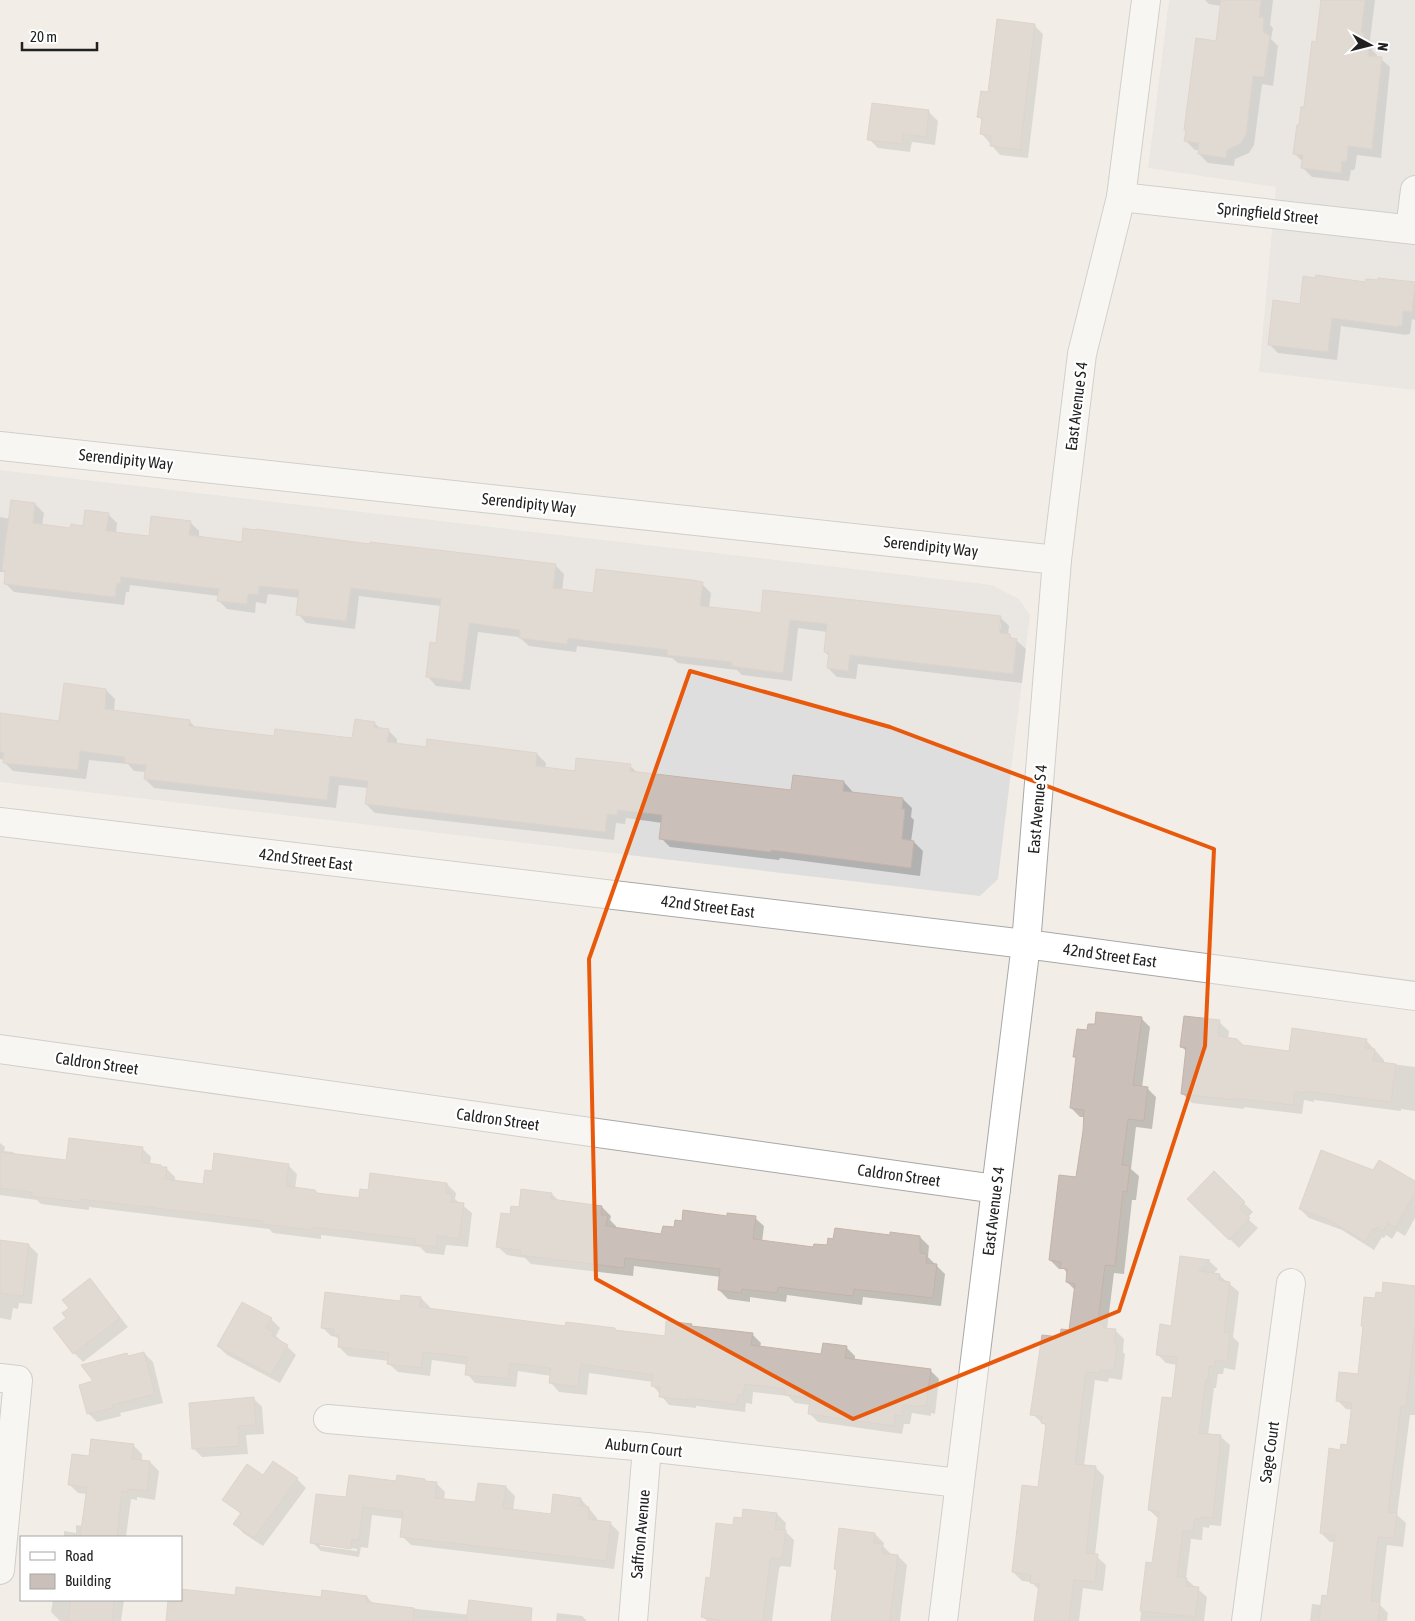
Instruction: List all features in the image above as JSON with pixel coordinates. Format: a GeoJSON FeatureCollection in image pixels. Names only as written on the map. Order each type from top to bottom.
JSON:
{"type":"FeatureCollection","features":[{"type":"Feature","properties":{"kind":"street","name":"East Avenue S 4"},"geometry":{"type":"LineString","coordinates":[[943,1621],[1026,944],[1057,560],[1082,354],[1121,197],[1146,0]]}},
{"type":"Feature","properties":{"kind":"street"},"geometry":{"type":"LineString","coordinates":[[1412,229],[1415,190]]}},
{"type":"Feature","properties":{"kind":"street","name":"Springfield Street"},"geometry":{"type":"LineString","coordinates":[[1121,197],[1412,229]]}},
{"type":"Feature","properties":{"kind":"street","name":"Serendipity Way"},"geometry":{"type":"LineString","coordinates":[[0,446],[1057,560]]}},
{"type":"Feature","properties":{"kind":"street","name":"42nd Street East"},"geometry":{"type":"LineString","coordinates":[[0,822],[1026,944],[1415,996]]}},
{"type":"Feature","properties":{"kind":"street","name":"Caldron Street"},"geometry":{"type":"LineString","coordinates":[[0,1049],[996,1189]]}},
{"type":"Feature","properties":{"kind":"street","name":"Sage Court"},"geometry":{"type":"LineString","coordinates":[[1246,1621],[1291,1283]]}},
{"type":"Feature","properties":{"kind":"street"},"geometry":{"type":"LineString","coordinates":[[0,1570],[9,1379]]}},
{"type":"Feature","properties":{"kind":"street","name":"Auburn Court"},"geometry":{"type":"LineString","coordinates":[[328,1419],[647,1447],[959,1483]]}},
{"type":"Feature","properties":{"kind":"street","name":"Saffron Avenue"},"geometry":{"type":"LineString","coordinates":[[633,1621],[647,1447]]}},
{"type":"Feature","properties":{"kind":"highlighted area"},"geometry":{"type":"Polygon","coordinates":[[[690,671],[890,727],[1214,849],[1205,1046],[1119,1311],[853,1419],[596,1279],[589,959],[690,671]]]}},
{"type":"Feature","properties":{"kind":"shaded area"},"geometry":{"type":"Polygon","coordinates":[[[1169,0],[1415,0],[1415,390],[1259,372],[1276,187],[1148,168],[1169,0]]]}},
{"type":"Feature","properties":{"kind":"shaded area"},"geometry":{"type":"Polygon","coordinates":[[[0,470],[992,585],[1019,599],[1030,615],[998,879],[980,896],[0,782],[0,470]]]}},
{"type":"Feature","properties":{"kind":"building"},"geometry":{"type":"Polygon","coordinates":[[[1221,0],[1261,0],[1259,17],[1264,18],[1263,32],[1270,36],[1264,77],[1253,76],[1246,135],[1240,144],[1227,150],[1226,158],[1198,154],[1199,143],[1184,141],[1196,38],[1216,41],[1221,0]]]}},
{"type":"Feature","properties":{"kind":"building"},"geometry":{"type":"Polygon","coordinates":[[[1321,0],[1365,0],[1361,32],[1364,33],[1363,44],[1369,45],[1368,56],[1382,57],[1372,149],[1348,146],[1347,159],[1345,162],[1342,161],[1341,173],[1301,168],[1303,155],[1293,154],[1301,107],[1304,107],[1312,41],[1316,42],[1321,0]]]}},
{"type":"Feature","properties":{"kind":"building"},"geometry":{"type":"Polygon","coordinates":[[[997,19],[1035,24],[1020,150],[990,146],[991,136],[980,134],[982,118],[977,117],[981,91],[988,92],[997,19]]]}},
{"type":"Feature","properties":{"kind":"building"},"geometry":{"type":"Polygon","coordinates":[[[872,103],[929,110],[926,137],[903,134],[902,144],[867,140],[872,103]]]}},
{"type":"Feature","properties":{"kind":"building"},"geometry":{"type":"Polygon","coordinates":[[[1316,275],[1365,282],[1366,279],[1378,280],[1378,278],[1415,282],[1412,312],[1403,311],[1402,326],[1399,325],[1398,327],[1332,318],[1328,352],[1268,345],[1273,300],[1300,304],[1303,276],[1315,278],[1316,275]]]}},
{"type":"Feature","properties":{"kind":"building"},"geometry":{"type":"Polygon","coordinates":[[[11,500],[35,503],[33,523],[70,528],[71,524],[83,526],[85,510],[109,513],[106,531],[149,536],[151,516],[191,521],[189,535],[242,542],[243,528],[556,564],[553,588],[593,593],[596,569],[692,580],[703,582],[700,606],[761,613],[763,590],[1001,616],[999,633],[1010,634],[1010,638],[1017,639],[1013,674],[850,655],[848,671],[827,668],[829,653],[824,652],[827,624],[790,620],[783,673],[731,666],[732,662],[667,655],[668,650],[568,638],[567,644],[519,638],[520,630],[469,623],[462,682],[426,677],[430,642],[436,643],[441,599],[351,588],[346,621],[296,615],[299,590],[259,586],[258,595],[248,594],[247,604],[217,601],[219,589],[121,577],[120,584],[117,583],[115,597],[4,584],[5,571],[2,570],[11,500]]]}},
{"type":"Feature","properties":{"kind":"building"},"geometry":{"type":"Polygon","coordinates":[[[64,683],[106,689],[105,709],[190,720],[189,726],[274,736],[275,729],[352,738],[355,719],[375,722],[374,727],[389,729],[387,742],[426,747],[427,739],[537,753],[536,766],[575,771],[576,758],[631,764],[630,771],[791,790],[793,775],[844,781],[843,791],[903,798],[902,809],[905,809],[902,839],[914,841],[911,868],[771,850],[771,852],[659,839],[662,815],[618,810],[617,815],[607,814],[605,832],[365,804],[368,781],[330,776],[327,800],[144,779],[146,765],[124,763],[125,757],[80,751],[78,770],[3,763],[4,753],[0,751],[0,713],[59,721],[64,683]]]}},
{"type":"Feature","properties":{"kind":"building"},"geometry":{"type":"Polygon","coordinates":[[[1096,1012],[1142,1017],[1133,1085],[1148,1087],[1144,1121],[1128,1119],[1122,1165],[1130,1166],[1127,1192],[1123,1191],[1115,1266],[1105,1265],[1098,1323],[1104,1324],[1103,1328],[1116,1329],[1114,1344],[1117,1344],[1114,1371],[1086,1372],[1075,1464],[1096,1466],[1086,1553],[1098,1554],[1095,1582],[1074,1580],[1069,1621],[1034,1621],[1039,1584],[1030,1583],[1031,1575],[1012,1572],[1022,1485],[1038,1487],[1046,1424],[1041,1423],[1042,1416],[1030,1415],[1042,1335],[1060,1337],[1061,1329],[1069,1330],[1075,1284],[1066,1282],[1067,1269],[1060,1268],[1061,1262],[1049,1260],[1059,1175],[1076,1177],[1083,1131],[1084,1110],[1070,1108],[1076,1057],[1073,1057],[1077,1029],[1087,1030],[1088,1024],[1095,1024],[1096,1012]]]}},
{"type":"Feature","properties":{"kind":"building"},"geometry":{"type":"Polygon","coordinates":[[[1184,1016],[1220,1020],[1218,1036],[1237,1039],[1243,1045],[1289,1051],[1292,1028],[1367,1039],[1365,1048],[1375,1049],[1373,1061],[1396,1064],[1391,1102],[1305,1091],[1305,1093],[1295,1091],[1293,1105],[1181,1094],[1186,1048],[1180,1047],[1184,1016]]]}},
{"type":"Feature","properties":{"kind":"building"},"geometry":{"type":"Polygon","coordinates":[[[69,1138],[143,1147],[141,1162],[167,1167],[165,1179],[203,1184],[205,1170],[212,1171],[214,1153],[289,1164],[286,1186],[315,1190],[317,1193],[359,1198],[360,1189],[368,1190],[370,1173],[447,1183],[446,1193],[452,1194],[451,1202],[464,1203],[459,1239],[437,1236],[436,1247],[415,1244],[416,1239],[313,1227],[312,1230],[262,1224],[263,1221],[81,1199],[80,1202],[31,1196],[31,1192],[0,1188],[0,1152],[66,1160],[69,1138]]]}},
{"type":"Feature","properties":{"kind":"building"},"geometry":{"type":"Polygon","coordinates":[[[1321,1150],[1373,1170],[1379,1160],[1415,1181],[1415,1194],[1395,1228],[1388,1223],[1383,1231],[1377,1227],[1375,1230],[1373,1229],[1365,1242],[1331,1221],[1299,1209],[1321,1150]]]}},
{"type":"Feature","properties":{"kind":"building"},"geometry":{"type":"Polygon","coordinates":[[[1214,1171],[1245,1202],[1239,1208],[1250,1218],[1229,1240],[1187,1199],[1214,1171]]]}},
{"type":"Feature","properties":{"kind":"building"},"geometry":{"type":"Polygon","coordinates":[[[521,1189],[552,1193],[551,1199],[602,1206],[601,1215],[608,1215],[606,1226],[661,1234],[663,1226],[674,1227],[675,1220],[682,1221],[683,1210],[727,1216],[727,1213],[756,1216],[753,1239],[813,1247],[814,1244],[827,1245],[828,1238],[833,1239],[835,1228],[890,1235],[890,1232],[920,1236],[920,1253],[927,1254],[926,1263],[937,1264],[933,1298],[854,1289],[853,1296],[778,1287],[777,1293],[742,1289],[741,1293],[718,1290],[720,1269],[625,1258],[624,1268],[520,1255],[521,1250],[496,1247],[501,1213],[510,1214],[511,1206],[519,1207],[521,1189]]]}},
{"type":"Feature","properties":{"kind":"building"},"geometry":{"type":"Polygon","coordinates":[[[0,1240],[29,1244],[23,1296],[0,1293],[0,1240]]]}},
{"type":"Feature","properties":{"kind":"building"},"geometry":{"type":"Polygon","coordinates":[[[1180,1256],[1210,1260],[1199,1271],[1220,1274],[1219,1280],[1230,1282],[1224,1332],[1230,1333],[1227,1362],[1215,1360],[1215,1366],[1209,1366],[1199,1433],[1221,1435],[1213,1518],[1201,1517],[1201,1519],[1195,1519],[1193,1532],[1183,1530],[1177,1577],[1187,1578],[1186,1586],[1199,1587],[1195,1617],[1140,1611],[1146,1562],[1152,1563],[1159,1512],[1148,1510],[1162,1397],[1172,1398],[1177,1357],[1156,1355],[1160,1324],[1171,1326],[1180,1256]]]}},
{"type":"Feature","properties":{"kind":"building"},"geometry":{"type":"Polygon","coordinates":[[[90,1278],[120,1318],[73,1354],[53,1328],[66,1318],[62,1313],[69,1308],[62,1300],[90,1278]]]}},
{"type":"Feature","properties":{"kind":"building"},"geometry":{"type":"Polygon","coordinates":[[[1383,1282],[1415,1286],[1415,1330],[1410,1374],[1406,1407],[1401,1406],[1388,1512],[1397,1513],[1394,1538],[1378,1537],[1371,1601],[1380,1602],[1378,1621],[1319,1621],[1322,1595],[1327,1596],[1335,1535],[1320,1533],[1329,1448],[1340,1450],[1341,1444],[1347,1445],[1352,1403],[1336,1401],[1339,1372],[1358,1374],[1364,1297],[1375,1298],[1376,1292],[1382,1293],[1383,1282]]]}},
{"type":"Feature","properties":{"kind":"building"},"geometry":{"type":"Polygon","coordinates":[[[325,1292],[400,1301],[401,1295],[421,1297],[420,1307],[565,1326],[566,1322],[665,1336],[666,1321],[692,1324],[691,1326],[753,1333],[751,1345],[821,1354],[823,1343],[847,1346],[845,1358],[931,1369],[926,1406],[903,1405],[902,1416],[895,1415],[894,1426],[808,1414],[810,1398],[785,1395],[785,1389],[745,1384],[743,1395],[738,1395],[736,1404],[687,1398],[687,1400],[659,1397],[660,1387],[651,1386],[653,1375],[581,1364],[578,1387],[549,1383],[551,1368],[510,1363],[508,1378],[465,1375],[467,1357],[423,1352],[421,1368],[387,1364],[389,1353],[338,1347],[339,1336],[333,1335],[334,1329],[321,1328],[325,1292]]]}},
{"type":"Feature","properties":{"kind":"building"},"geometry":{"type":"Polygon","coordinates":[[[242,1302],[272,1318],[266,1328],[274,1332],[272,1336],[288,1345],[271,1375],[217,1346],[242,1302]]]}},
{"type":"Feature","properties":{"kind":"building"},"geometry":{"type":"Polygon","coordinates":[[[144,1352],[155,1394],[112,1405],[113,1408],[87,1414],[79,1385],[93,1381],[81,1365],[127,1353],[128,1356],[144,1352]]]}},
{"type":"Feature","properties":{"kind":"building"},"geometry":{"type":"Polygon","coordinates":[[[254,1397],[256,1425],[238,1426],[239,1446],[192,1449],[189,1403],[254,1397]]]}},
{"type":"Feature","properties":{"kind":"building"},"geometry":{"type":"Polygon","coordinates":[[[91,1439],[134,1444],[132,1459],[150,1461],[147,1491],[128,1489],[128,1492],[122,1491],[117,1536],[80,1536],[87,1487],[68,1485],[72,1454],[89,1456],[91,1439]]]}},
{"type":"Feature","properties":{"kind":"building"},"geometry":{"type":"Polygon","coordinates":[[[273,1461],[298,1478],[254,1538],[233,1524],[241,1513],[222,1500],[247,1464],[263,1475],[273,1461]]]}},
{"type":"Feature","properties":{"kind":"building"},"geometry":{"type":"Polygon","coordinates":[[[349,1475],[396,1481],[397,1475],[425,1479],[425,1481],[437,1482],[435,1498],[475,1502],[478,1483],[506,1486],[503,1508],[551,1514],[553,1494],[581,1498],[580,1506],[589,1507],[588,1519],[611,1522],[606,1561],[400,1537],[403,1512],[363,1507],[359,1540],[352,1539],[351,1549],[310,1543],[316,1494],[346,1497],[349,1475]]]}},
{"type":"Feature","properties":{"kind":"building"},"geometry":{"type":"Polygon","coordinates":[[[743,1509],[777,1513],[775,1529],[786,1530],[782,1559],[772,1558],[770,1560],[763,1621],[719,1621],[701,1617],[706,1577],[710,1578],[716,1523],[733,1525],[734,1517],[742,1518],[743,1509]]]}},
{"type":"Feature","properties":{"kind":"building"},"geometry":{"type":"Polygon","coordinates":[[[839,1528],[875,1533],[874,1543],[883,1544],[882,1553],[898,1555],[890,1621],[831,1621],[837,1570],[834,1569],[839,1528]]]}},
{"type":"Feature","properties":{"kind":"building"},"geometry":{"type":"Polygon","coordinates":[[[236,1587],[321,1597],[322,1590],[367,1596],[366,1602],[414,1608],[413,1621],[166,1621],[168,1601],[182,1601],[182,1589],[235,1595],[236,1587]]]}},
{"type":"Feature","properties":{"kind":"building"},"geometry":{"type":"Polygon","coordinates":[[[469,1600],[532,1608],[531,1621],[466,1621],[469,1600]]]}},
{"type":"Feature","properties":{"kind":"building"},"geometry":{"type":"Polygon","coordinates":[[[71,1601],[114,1601],[112,1621],[68,1621],[71,1601]]]}}]}
